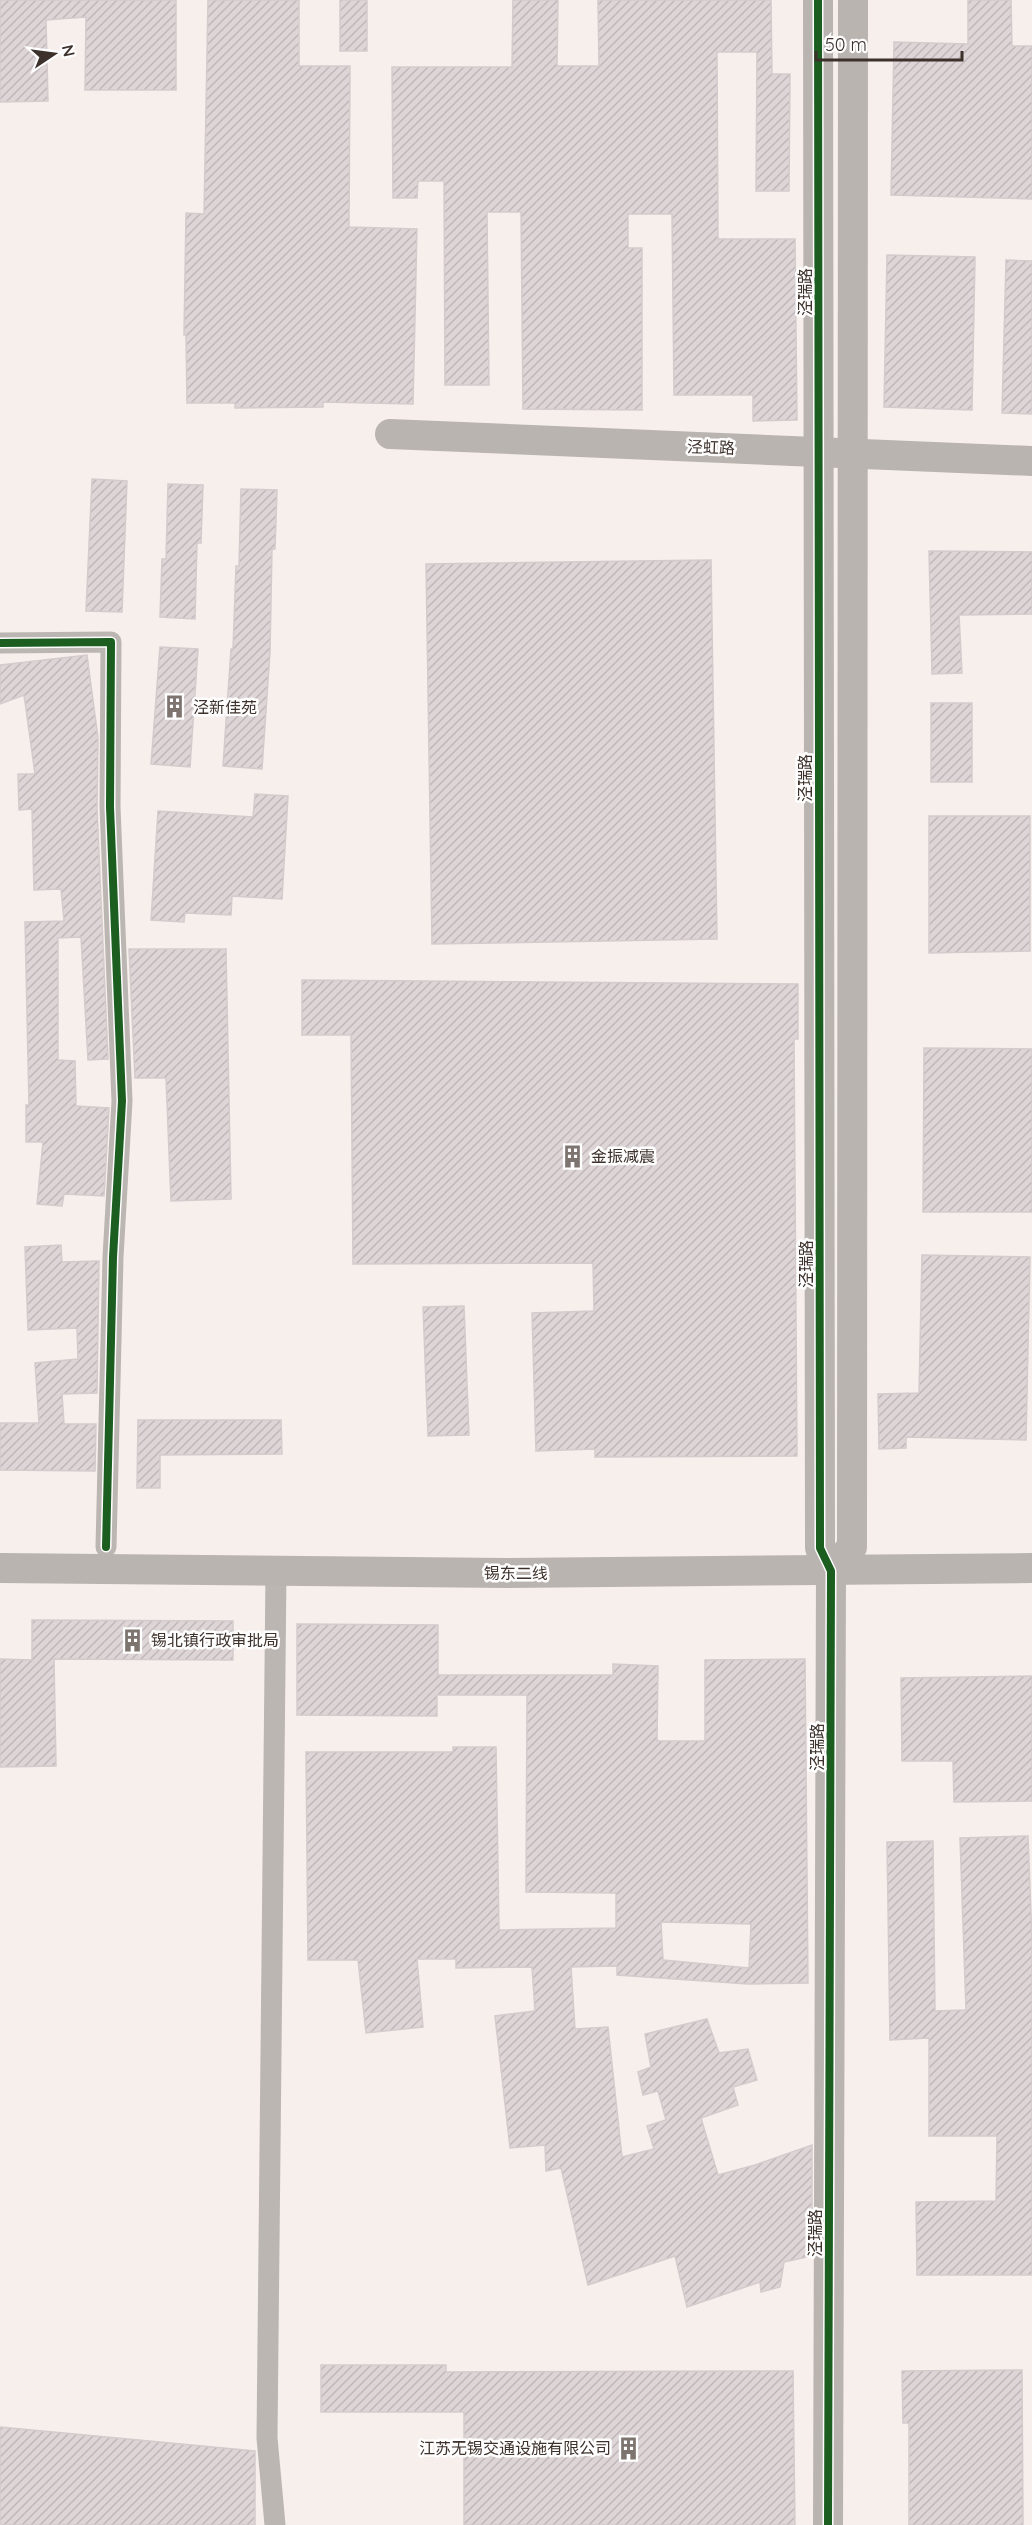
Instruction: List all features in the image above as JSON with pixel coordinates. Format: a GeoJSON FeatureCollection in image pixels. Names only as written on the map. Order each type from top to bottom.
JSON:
{"type":"FeatureCollection","features":[{"type":"Feature","properties":{"kind":"street","name":"泾瑞路"},"geometry":{"type":"LineString","coordinates":[[818,0],[820,1548],[831,1571],[828,2525]]}},
{"type":"Feature","properties":{"kind":"street"},"geometry":{"type":"LineString","coordinates":[[831,1571],[852,1547],[853,0]]}},
{"type":"Feature","properties":{"kind":"street","name":"泾虹路"},"geometry":{"type":"LineString","coordinates":[[390,434],[1032,461]]}},
{"type":"Feature","properties":{"kind":"street"},"geometry":{"type":"LineString","coordinates":[[0,643],[111,642],[110,807],[122,1101],[113,1257],[106,1547]]}},
{"type":"Feature","properties":{"kind":"street","name":"锡东二线"},"geometry":{"type":"LineString","coordinates":[[0,1568],[507,1573],[1032,1568]]}},
{"type":"Feature","properties":{"kind":"street"},"geometry":{"type":"LineString","coordinates":[[275,2525],[267,2438],[276,1570]]}},
{"type":"Feature","properties":{"kind":"building"},"geometry":{"type":"Polygon","coordinates":[[[0,0],[176,0],[176,90],[85,90],[86,17],[46,20],[48,101],[0,102],[0,0]]]}},
{"type":"Feature","properties":{"kind":"building"},"geometry":{"type":"Polygon","coordinates":[[[208,0],[299,0],[299,66],[350,66],[349,227],[417,229],[413,404],[323,402],[323,407],[235,408],[235,403],[187,403],[186,335],[184,335],[186,213],[204,214],[208,0]]]}},
{"type":"Feature","properties":{"kind":"building"},"geometry":{"type":"Polygon","coordinates":[[[340,0],[367,0],[367,51],[340,51],[340,0]]]}},
{"type":"Feature","properties":{"kind":"building"},"geometry":{"type":"Polygon","coordinates":[[[513,0],[558,0],[557,66],[599,66],[598,0],[771,0],[772,74],[790,74],[789,191],[756,191],[757,52],[717,52],[718,239],[795,239],[797,420],[753,421],[753,395],[674,395],[672,214],[628,214],[628,248],[642,248],[642,410],[523,409],[521,212],[487,212],[489,385],[445,385],[444,181],[418,181],[417,198],[393,198],[392,67],[512,67],[513,0]]]}},
{"type":"Feature","properties":{"kind":"building"},"geometry":{"type":"Polygon","coordinates":[[[968,0],[1011,0],[1012,46],[1032,46],[1032,199],[891,195],[894,42],[968,44],[968,0]]]}},
{"type":"Feature","properties":{"kind":"building"},"geometry":{"type":"Polygon","coordinates":[[[887,255],[975,257],[972,410],[884,407],[887,255]]]}},
{"type":"Feature","properties":{"kind":"building"},"geometry":{"type":"Polygon","coordinates":[[[1006,260],[1032,261],[1032,414],[1002,413],[1006,260]]]}},
{"type":"Feature","properties":{"kind":"building"},"geometry":{"type":"Polygon","coordinates":[[[92,479],[127,481],[122,612],[86,611],[92,479]]]}},
{"type":"Feature","properties":{"kind":"building"},"geometry":{"type":"Polygon","coordinates":[[[168,484],[203,485],[201,543],[197,543],[195,619],[160,617],[162,559],[166,559],[168,484]]]}},
{"type":"Feature","properties":{"kind":"building"},"geometry":{"type":"Polygon","coordinates":[[[241,489],[277,490],[275,549],[272,549],[270,652],[262,769],[223,766],[231,649],[233,649],[236,566],[239,566],[241,489]]]}},
{"type":"Feature","properties":{"kind":"building"},"geometry":{"type":"Polygon","coordinates":[[[929,551],[1032,552],[1032,614],[959,615],[962,673],[932,674],[929,551]]]}},
{"type":"Feature","properties":{"kind":"building"},"geometry":{"type":"Polygon","coordinates":[[[711,560],[717,939],[432,944],[426,564],[711,560]]]}},
{"type":"Feature","properties":{"kind":"building","name":"泾新佳苑"},"geometry":{"type":"Polygon","coordinates":[[[160,647],[198,649],[190,767],[151,764],[160,647]]]}},
{"type":"Feature","properties":{"kind":"building"},"geometry":{"type":"Polygon","coordinates":[[[87,655],[98,738],[97,808],[108,1059],[88,1060],[81,937],[58,938],[58,1060],[75,1061],[76,1106],[109,1108],[104,1196],[64,1194],[62,1206],[37,1204],[43,1142],[26,1142],[26,1105],[29,1105],[25,922],[64,921],[61,889],[34,890],[32,809],[19,810],[18,774],[35,774],[24,695],[0,704],[0,665],[87,655]]]}},
{"type":"Feature","properties":{"kind":"building"},"geometry":{"type":"Polygon","coordinates":[[[931,703],[972,703],[972,782],[931,782],[931,703]]]}},
{"type":"Feature","properties":{"kind":"building"},"geometry":{"type":"Polygon","coordinates":[[[255,794],[288,796],[282,899],[232,896],[231,915],[185,913],[184,922],[151,920],[158,811],[253,817],[255,794]]]}},
{"type":"Feature","properties":{"kind":"building"},"geometry":{"type":"Polygon","coordinates":[[[929,816],[1030,816],[1030,951],[929,953],[929,816]]]}},
{"type":"Feature","properties":{"kind":"building"},"geometry":{"type":"Polygon","coordinates":[[[129,949],[226,949],[231,1199],[171,1201],[166,1078],[135,1078],[129,949]]]}},
{"type":"Feature","properties":{"kind":"building","name":"金振减震"},"geometry":{"type":"Polygon","coordinates":[[[302,980],[798,984],[798,1039],[794,1039],[797,1456],[595,1457],[595,1449],[536,1451],[532,1313],[594,1311],[593,1263],[353,1264],[351,1035],[302,1035],[302,980]]]}},
{"type":"Feature","properties":{"kind":"building"},"geometry":{"type":"Polygon","coordinates":[[[924,1048],[1032,1049],[1032,1212],[923,1212],[924,1048]]]}},
{"type":"Feature","properties":{"kind":"building"},"geometry":{"type":"Polygon","coordinates":[[[61,1245],[62,1262],[99,1261],[97,1393],[62,1394],[64,1424],[96,1424],[95,1471],[0,1470],[0,1423],[39,1423],[35,1363],[78,1359],[77,1328],[28,1330],[25,1247],[61,1245]]]}},
{"type":"Feature","properties":{"kind":"building"},"geometry":{"type":"Polygon","coordinates":[[[922,1255],[1030,1257],[1026,1440],[906,1437],[906,1448],[879,1449],[878,1394],[919,1393],[922,1255]]]}},
{"type":"Feature","properties":{"kind":"building"},"geometry":{"type":"Polygon","coordinates":[[[464,1306],[469,1435],[428,1436],[423,1307],[464,1306]]]}},
{"type":"Feature","properties":{"kind":"building"},"geometry":{"type":"Polygon","coordinates":[[[138,1420],[281,1420],[282,1454],[160,1455],[160,1488],[137,1488],[138,1420]]]}},
{"type":"Feature","properties":{"kind":"building"},"geometry":{"type":"Polygon","coordinates":[[[32,1620],[233,1621],[233,1660],[54,1659],[56,1766],[0,1767],[0,1659],[32,1660],[32,1620]]]}},
{"type":"Feature","properties":{"kind":"building"},"geometry":{"type":"Polygon","coordinates":[[[297,1624],[438,1625],[438,1675],[613,1675],[613,1664],[658,1666],[657,1741],[705,1741],[705,1660],[805,1659],[808,1983],[748,1984],[617,1975],[617,1966],[571,1967],[575,2029],[608,2027],[622,2157],[654,2149],[647,2126],[666,2120],[658,2091],[643,2095],[638,2072],[651,2067],[645,2034],[707,2019],[719,2053],[748,2049],[757,2080],[733,2087],[738,2105],[701,2118],[718,2175],[812,2145],[812,2256],[784,2262],[780,2287],[761,2292],[760,2282],[687,2307],[675,2256],[588,2285],[561,2168],[546,2171],[545,2145],[510,2148],[495,2016],[535,2011],[532,1967],[456,1968],[456,1959],[417,1959],[423,2027],[366,2033],[358,1960],[308,1960],[306,1752],[453,1752],[453,1747],[496,1747],[499,1930],[616,1928],[616,1893],[526,1892],[527,1695],[437,1695],[437,1716],[297,1715],[297,1624]],[[661,1922],[663,1960],[749,1968],[751,1924],[661,1922]]]}},
{"type":"Feature","properties":{"kind":"building"},"geometry":{"type":"Polygon","coordinates":[[[1032,1676],[1032,1801],[954,1802],[953,1761],[902,1761],[901,1678],[1032,1676]]]}},
{"type":"Feature","properties":{"kind":"building"},"geometry":{"type":"Polygon","coordinates":[[[1028,1836],[1032,1941],[1032,2275],[917,2275],[916,2202],[996,2201],[997,2136],[929,2136],[929,2038],[890,2040],[887,1842],[933,1841],[935,2011],[966,2010],[960,1838],[1028,1836]]]}},
{"type":"Feature","properties":{"kind":"building","name":"江苏无锡交通设施有限公司"},"geometry":{"type":"Polygon","coordinates":[[[321,2365],[446,2365],[446,2372],[793,2371],[795,2525],[464,2525],[464,2412],[321,2412],[321,2365]]]}},
{"type":"Feature","properties":{"kind":"building"},"geometry":{"type":"Polygon","coordinates":[[[1022,2370],[1023,2525],[909,2525],[909,2423],[903,2423],[902,2371],[1022,2370]]]}},
{"type":"Feature","properties":{"kind":"building"},"geometry":{"type":"Polygon","coordinates":[[[0,2427],[255,2451],[255,2525],[0,2525],[0,2427]]]}},
{"type":"Feature","properties":{"kind":"cycle path"},"geometry":{"type":"LineString","coordinates":[[818,0],[820,1548],[831,1571],[828,2525]]}},
{"type":"Feature","properties":{"kind":"cycle path"},"geometry":{"type":"LineString","coordinates":[[0,643],[111,642],[110,807],[122,1101],[113,1257],[106,1547]]}},
{"type":"Feature","properties":{"kind":"place","name":"泾新佳苑"},"geometry":{"type":"Point","coordinates":[175,707]}},
{"type":"Feature","properties":{"kind":"place","name":"金振减震"},"geometry":{"type":"Point","coordinates":[573,1156]}},
{"type":"Feature","properties":{"kind":"place","name":"锡北镇行政审批局"},"geometry":{"type":"Point","coordinates":[133,1640]}},
{"type":"Feature","properties":{"kind":"place","name":"江苏无锡交通设施有限公司"},"geometry":{"type":"Point","coordinates":[629,2448]}}]}
